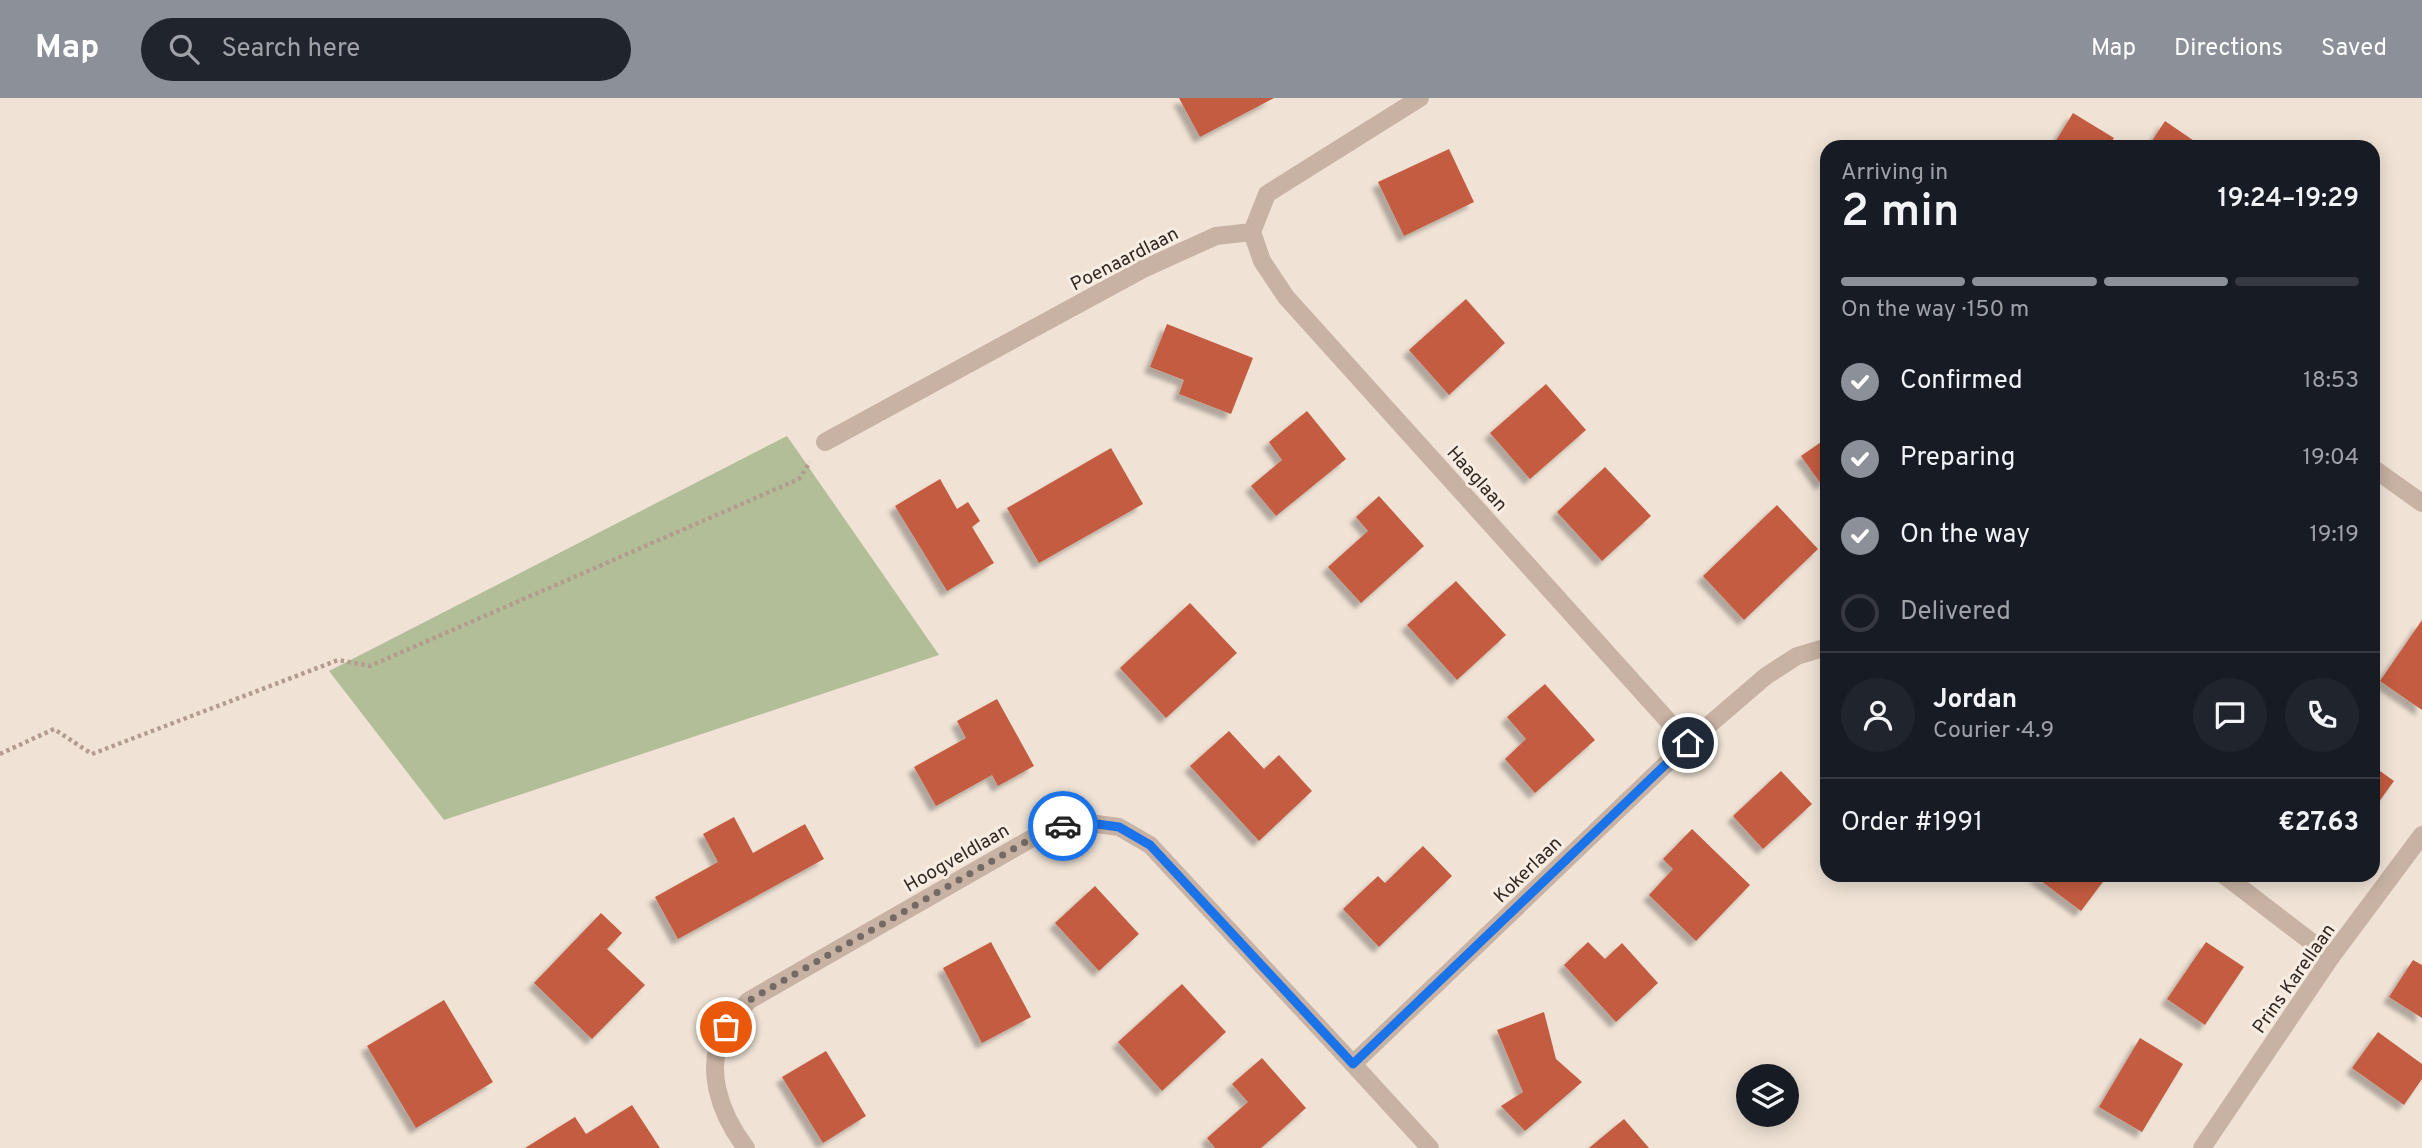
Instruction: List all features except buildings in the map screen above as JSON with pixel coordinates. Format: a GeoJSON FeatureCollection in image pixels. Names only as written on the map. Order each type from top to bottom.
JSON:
{"type":"FeatureCollection","features":[{"type":"Feature","properties":{"kind":"street"},"geometry":{"type":"LineString","coordinates":[[1252,232],[1267,194],[1391,105],[1420,98]]}},
{"type":"Feature","properties":{"kind":"street","name":"Poenaardlaan"},"geometry":{"type":"LineString","coordinates":[[825,442],[1143,269],[1216,236],[1252,232]]}},
{"type":"Feature","properties":{"kind":"street","name":"Haaglaan"},"geometry":{"type":"LineString","coordinates":[[1252,232],[1262,261],[1286,297],[1688,743]]}},
{"type":"Feature","properties":{"kind":"street"},"geometry":{"type":"LineString","coordinates":[[2380,473],[2422,503]]}},
{"type":"Feature","properties":{"kind":"street","name":"Kokerlaan"},"geometry":{"type":"LineString","coordinates":[[1353,1064],[1688,743],[1766,676],[1797,656],[1820,649]]}},
{"type":"Feature","properties":{"kind":"street","name":"Hoogveldlaan"},"geometry":{"type":"LineString","coordinates":[[746,1148],[734,1133],[717,1094],[714,1059],[726,1027],[748,1001],[1048,829],[1082,822],[1119,827],[1150,845],[1353,1064]]}},
{"type":"Feature","properties":{"kind":"street","name":"Prins Karellaan"},"geometry":{"type":"LineString","coordinates":[[2202,1148],[2331,957],[2422,835]]}},
{"type":"Feature","properties":{"kind":"street"},"geometry":{"type":"LineString","coordinates":[[2233,882],[2331,957]]}},
{"type":"Feature","properties":{"kind":"street"},"geometry":{"type":"LineString","coordinates":[[1353,1064],[1430,1148]]}},
{"type":"Feature","properties":{"kind":"path"},"geometry":{"type":"LineString","coordinates":[[0,754],[54,729],[92,754],[338,660],[370,666],[799,479],[825,442]]}},
{"type":"Feature","properties":{"kind":"green space"},"geometry":{"type":"Polygon","coordinates":[[[787,436],[939,655],[444,820],[329,671],[787,436]]]}},
{"type":"Feature","properties":{"kind":"way so far"},"geometry":{"type":"LineString","coordinates":[[726,1027],[748,1001],[1048,829],[1063,826]]}},
{"type":"Feature","properties":{"kind":"route"},"geometry":{"type":"LineString","coordinates":[[1063,826],[1082,822],[1119,827],[1150,845],[1353,1064],[1688,743]]}}]}
